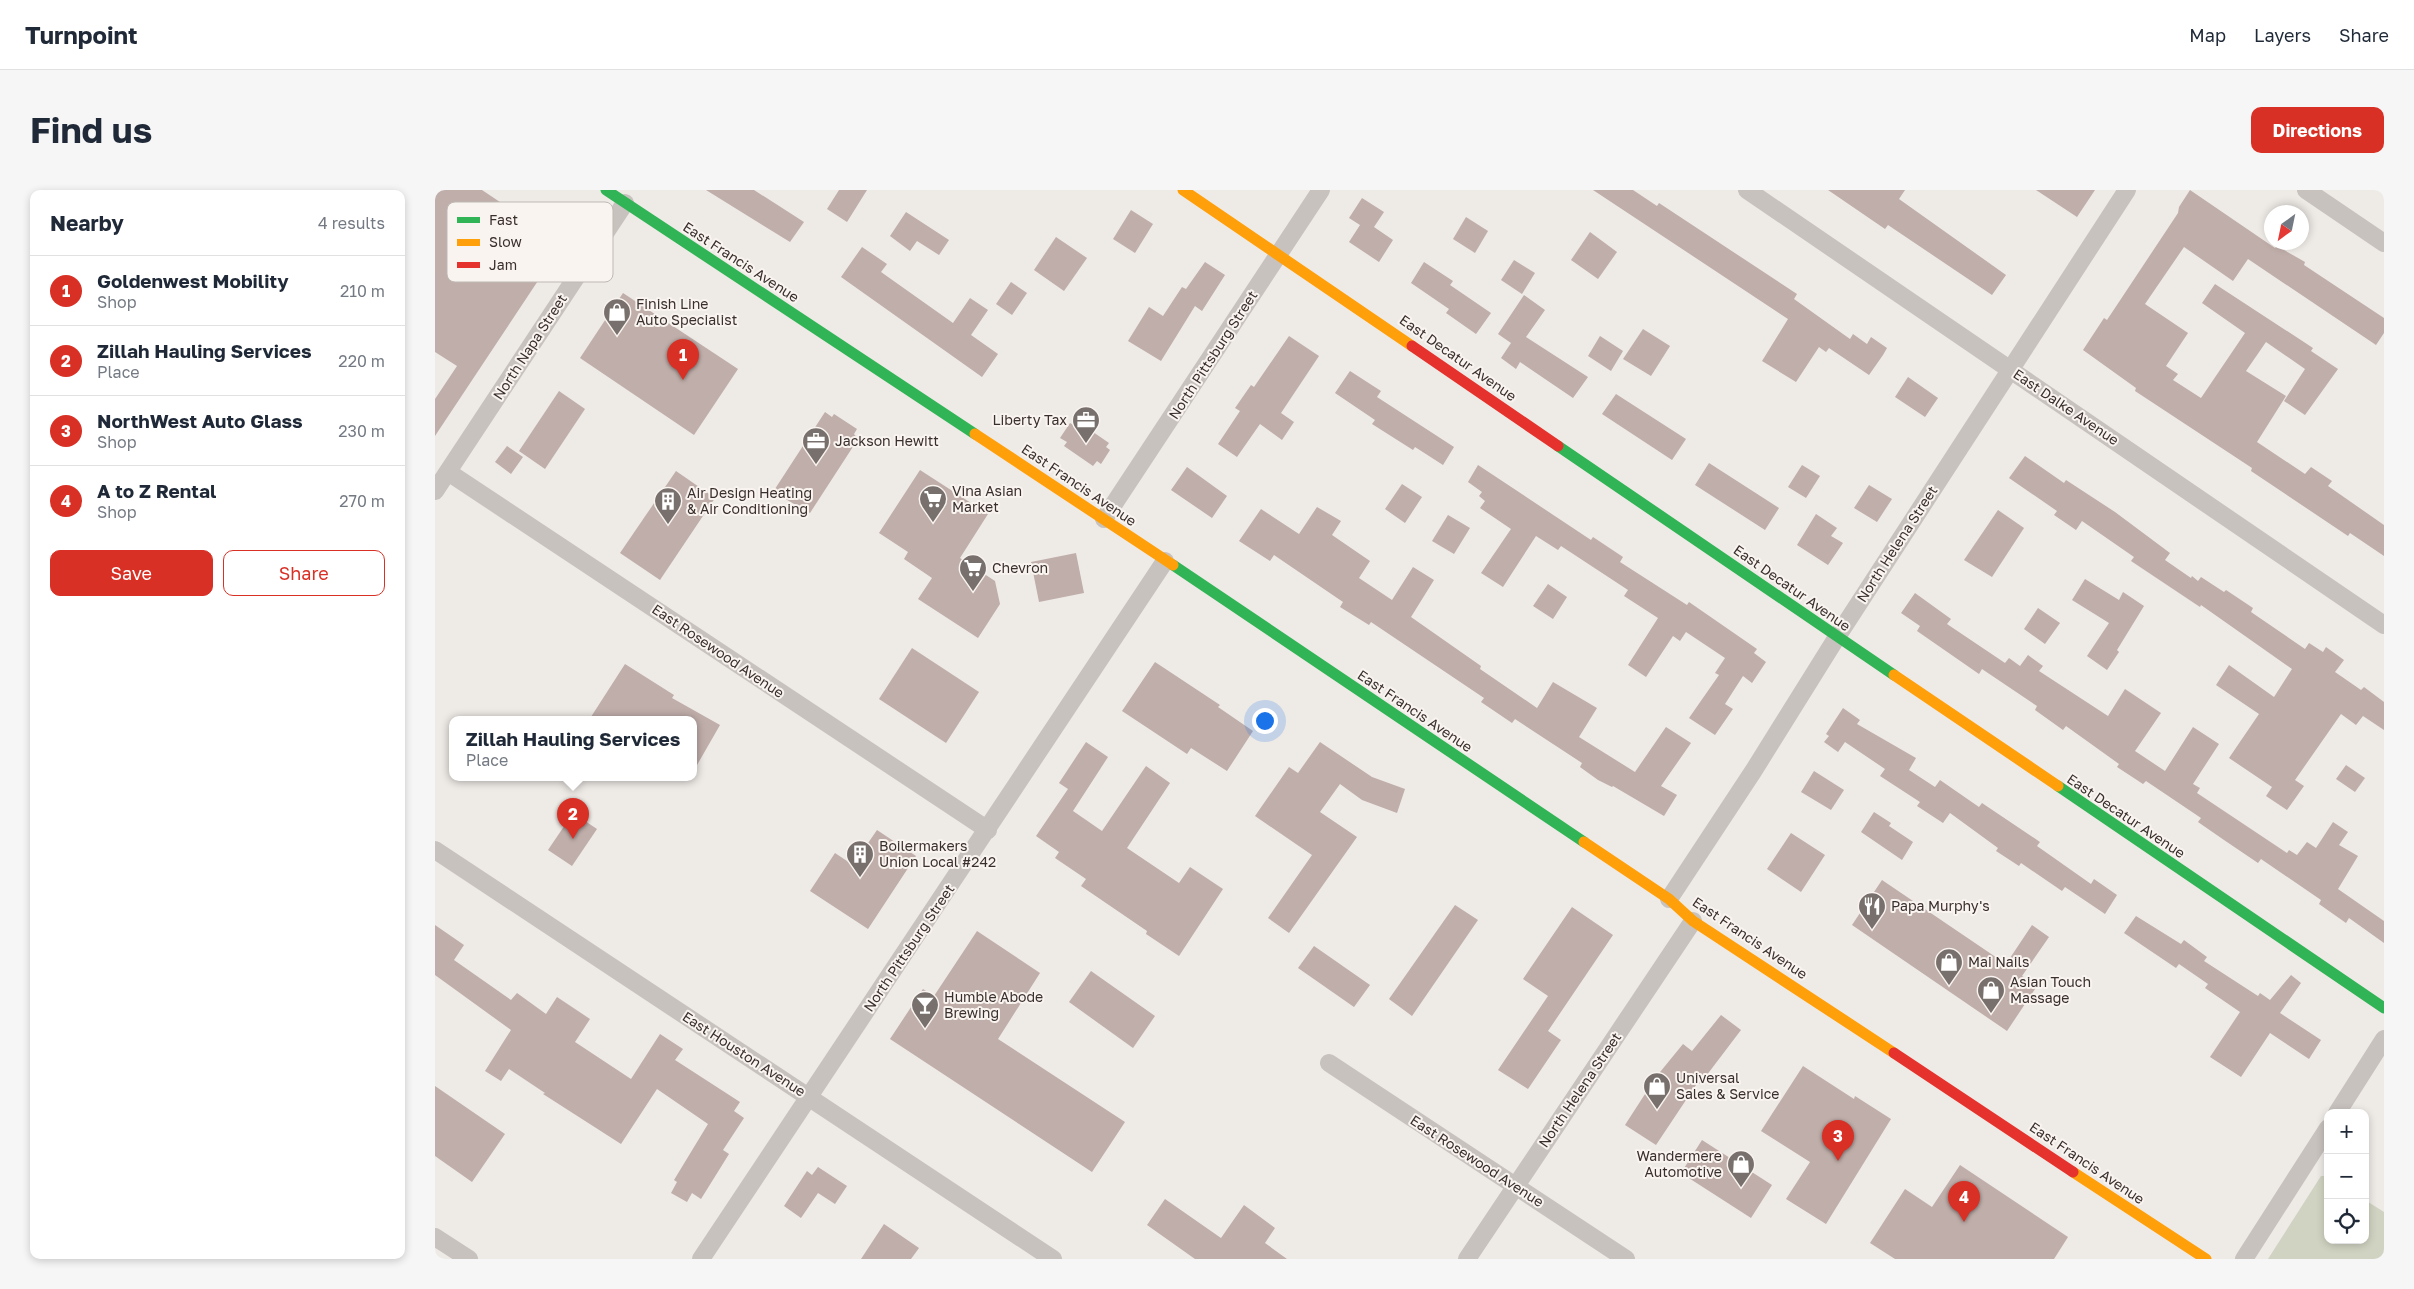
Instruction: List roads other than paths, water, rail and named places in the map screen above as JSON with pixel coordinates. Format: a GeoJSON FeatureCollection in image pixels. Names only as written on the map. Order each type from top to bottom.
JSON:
{"type":"FeatureCollection","features":[{"type":"Feature","properties":{"kind":"main road","name":"East Francis Avenue"},"geometry":{"type":"LineString","coordinates":[[606,190],[1104,519],[1669,899],[1693,921],[2207,1259]]}},
{"type":"Feature","properties":{"kind":"main road","name":"East Decatur Avenue"},"geometry":{"type":"LineString","coordinates":[[1183,190],[1279,253],[1837,637],[2384,1008]]}},
{"type":"Feature","properties":{"kind":"street","name":"North Pittsburg Street"},"geometry":{"type":"LineString","coordinates":[[1104,519],[1321,190]]}},
{"type":"Feature","properties":{"kind":"street","name":"East Dalke Avenue"},"geometry":{"type":"LineString","coordinates":[[1747,190],[2384,625]]}},
{"type":"Feature","properties":{"kind":"street","name":"North Helena Street"},"geometry":{"type":"LineString","coordinates":[[1669,899],[2127,190]]}},
{"type":"Feature","properties":{"kind":"street"},"geometry":{"type":"LineString","coordinates":[[2305,190],[2384,243]]}},
{"type":"Feature","properties":{"kind":"street","name":"North Napa Street"},"geometry":{"type":"LineString","coordinates":[[613,221],[625,203]]}},
{"type":"Feature","properties":{"kind":"street","name":"North Napa Street"},"geometry":{"type":"LineString","coordinates":[[435,492],[573,282]]}},
{"type":"Feature","properties":{"kind":"street","name":"East Rosewood Avenue"},"geometry":{"type":"LineString","coordinates":[[448,472],[988,830]]}},
{"type":"Feature","properties":{"kind":"street","name":"North Pittsburg Street"},"geometry":{"type":"LineString","coordinates":[[701,1259],[988,830],[1165,561]]}},
{"type":"Feature","properties":{"kind":"street","name":"East Houston Avenue"},"geometry":{"type":"LineString","coordinates":[[435,850],[1053,1259]]}},
{"type":"Feature","properties":{"kind":"street","name":"North Helena Street"},"geometry":{"type":"LineString","coordinates":[[1467,1259],[1693,921]]}},
{"type":"Feature","properties":{"kind":"street"},"geometry":{"type":"LineString","coordinates":[[2340,1109],[2384,1039]]}},
{"type":"Feature","properties":{"kind":"street","name":"East Rosewood Avenue"},"geometry":{"type":"LineString","coordinates":[[1329,1063],[1626,1259]]}},
{"type":"Feature","properties":{"kind":"street"},"geometry":{"type":"LineString","coordinates":[[2244,1259],[2324,1134]]}},
{"type":"Feature","properties":{"kind":"street"},"geometry":{"type":"LineString","coordinates":[[435,1236],[469,1259]]}},
{"type":"Feature","properties":{"kind":"place","name":"Finish Line Auto Specialist"},"geometry":{"type":"Point","coordinates":[617,336]}},
{"type":"Feature","properties":{"kind":"place","name":"Goldenwest Mobility"},"geometry":{"type":"Point","coordinates":[683,380]}},
{"type":"Feature","properties":{"kind":"place","name":"Liberty Tax"},"geometry":{"type":"Point","coordinates":[1086,444]}},
{"type":"Feature","properties":{"kind":"place","name":"Jackson Hewitt"},"geometry":{"type":"Point","coordinates":[816,465]}},
{"type":"Feature","properties":{"kind":"place","name":"Vina Asian Market"},"geometry":{"type":"Point","coordinates":[933,523]}},
{"type":"Feature","properties":{"kind":"place","name":"Air Design Heating & Air Conditioning"},"geometry":{"type":"Point","coordinates":[668,525]}},
{"type":"Feature","properties":{"kind":"place","name":"Chevron"},"geometry":{"type":"Point","coordinates":[973,592]}},
{"type":"Feature","properties":{"kind":"place","name":"Zillah Hauling Services"},"geometry":{"type":"Point","coordinates":[573,839]}},
{"type":"Feature","properties":{"kind":"place","name":"Boilermakers Union Local #242"},"geometry":{"type":"Point","coordinates":[860,878]}},
{"type":"Feature","properties":{"kind":"place","name":"Papa Murphy's"},"geometry":{"type":"Point","coordinates":[1872,930]}},
{"type":"Feature","properties":{"kind":"place","name":"Mai Nails"},"geometry":{"type":"Point","coordinates":[1949,986]}},
{"type":"Feature","properties":{"kind":"place","name":"Asian Touch Massage"},"geometry":{"type":"Point","coordinates":[1991,1014]}},
{"type":"Feature","properties":{"kind":"place","name":"Humble Abode Brewing"},"geometry":{"type":"Point","coordinates":[925,1029]}},
{"type":"Feature","properties":{"kind":"place","name":"Universal Sales & Service"},"geometry":{"type":"Point","coordinates":[1657,1110]}},
{"type":"Feature","properties":{"kind":"place","name":"NorthWest Auto Glass"},"geometry":{"type":"Point","coordinates":[1838,1161]}},
{"type":"Feature","properties":{"kind":"place","name":"Wandermere Automotive"},"geometry":{"type":"Point","coordinates":[1741,1188]}},
{"type":"Feature","properties":{"kind":"place","name":"A to Z Rental"},"geometry":{"type":"Point","coordinates":[1964,1222]}}]}
